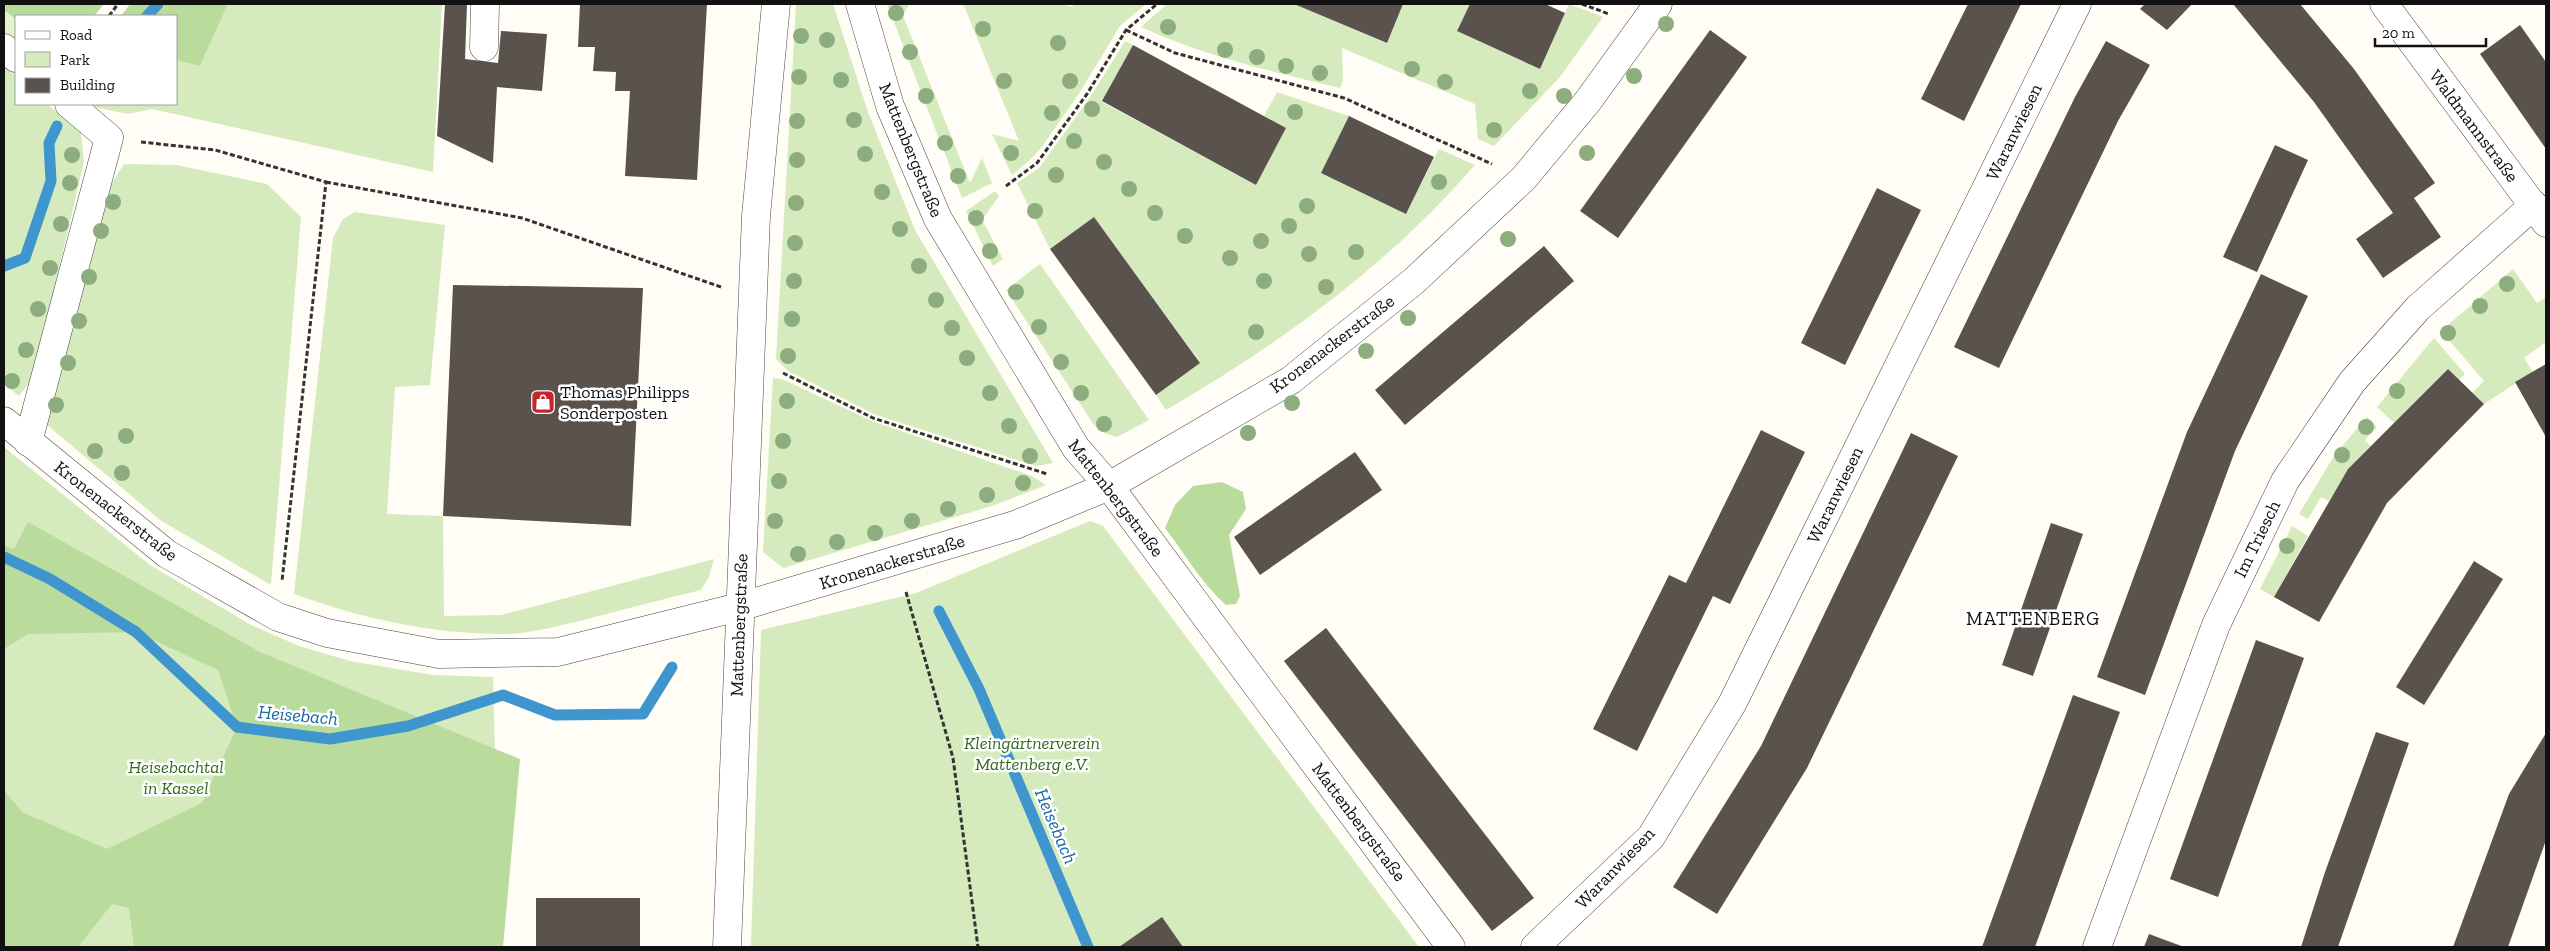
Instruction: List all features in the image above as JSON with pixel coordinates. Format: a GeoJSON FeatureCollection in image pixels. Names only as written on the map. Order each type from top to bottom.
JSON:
{"type":"FeatureCollection","features":[{"type":"Feature","properties":{"kind":"street"},"geometry":{"type":"LineString","coordinates":[[484,47],[485,4]]}},
{"type":"Feature","properties":{"kind":"street","name":"Mattenbergstraße"},"geometry":{"type":"LineString","coordinates":[[727,947],[756,216],[776,4]]}},
{"type":"Feature","properties":{"kind":"street","name":"Mattenbergstraße"},"geometry":{"type":"LineString","coordinates":[[860,4],[890,106],[938,219],[1076,448],[1109,486],[1451,947]]}},
{"type":"Feature","properties":{"kind":"street","name":"Kronenackerstraße"},"geometry":{"type":"LineString","coordinates":[[4,422],[167,554],[278,616],[327,634],[449,654],[558,652],[739,607],[1015,526],[1109,486],[1291,380],[1414,281],[1524,178],[1588,101],[1658,4]]}},
{"type":"Feature","properties":{"kind":"street","name":"Waranwiesen"},"geometry":{"type":"LineString","coordinates":[[1535,947],[1651,837],[1732,704],[2077,4]]}},
{"type":"Feature","properties":{"kind":"street","name":"Waldmannstraße"},"geometry":{"type":"LineString","coordinates":[[2384,4],[2540,214]]}},
{"type":"Feature","properties":{"kind":"street"},"geometry":{"type":"LineString","coordinates":[[4,48],[15,57]]}},
{"type":"Feature","properties":{"kind":"street"},"geometry":{"type":"LineString","coordinates":[[28,442],[108,138],[70,105]]}},
{"type":"Feature","properties":{"kind":"street","name":"Im Triesch"},"geometry":{"type":"LineString","coordinates":[[2097,947],[2216,625],[2285,481],[2352,382],[2418,308],[2540,214]]}},
{"type":"Feature","properties":{"kind":"path"},"geometry":{"type":"LineString","coordinates":[[110,15],[118,4]]}},
{"type":"Feature","properties":{"kind":"path"},"geometry":{"type":"LineString","coordinates":[[1006,186],[1036,163],[1087,94],[1126,30],[1157,4]]}},
{"type":"Feature","properties":{"kind":"path"},"geometry":{"type":"LineString","coordinates":[[1126,30],[1175,53],[1344,98],[1524,178]]}},
{"type":"Feature","properties":{"kind":"path"},"geometry":{"type":"LineString","coordinates":[[108,138],[215,150],[326,182],[522,218],[752,298]]}},
{"type":"Feature","properties":{"kind":"path"},"geometry":{"type":"LineString","coordinates":[[278,616],[326,182]]}},
{"type":"Feature","properties":{"kind":"path"},"geometry":{"type":"LineString","coordinates":[[779,371],[874,418],[1033,471],[1052,475]]}},
{"type":"Feature","properties":{"kind":"path"},"geometry":{"type":"LineString","coordinates":[[906,590],[953,758],[978,947]]}},
{"type":"Feature","properties":{"kind":"green space"},"geometry":{"type":"Polygon","coordinates":[[[4,4],[104,4],[95,15],[15,15],[15,19],[4,10],[4,4]]]}},
{"type":"Feature","properties":{"kind":"green space"},"geometry":{"type":"Polygon","coordinates":[[[130,4],[228,4],[200,66],[178,60],[178,15],[122,15],[130,4]]]}},
{"type":"Feature","properties":{"kind":"green space"},"geometry":{"type":"Polygon","coordinates":[[[228,4],[442,4],[433,172],[152,109],[128,114],[91,105],[178,105],[178,60],[200,66],[228,4]]]}},
{"type":"Feature","properties":{"kind":"green space"},"geometry":{"type":"Polygon","coordinates":[[[796,4],[833,4],[868,112],[915,230],[1053,463],[1036,466],[876,415],[788,371],[776,359],[796,4]]]}},
{"type":"Feature","properties":{"kind":"green space"},"geometry":{"type":"Polygon","coordinates":[[[887,4],[909,4],[903,16],[970,183],[982,158],[992,183],[962,198],[887,4]]]}},
{"type":"Feature","properties":{"kind":"green space"},"geometry":{"type":"Polygon","coordinates":[[[956,4],[1062,4],[1072,7],[1074,4],[1146,4],[1120,26],[1080,92],[1041,148],[1012,175],[992,134],[1019,141],[964,6],[956,4]]]}},
{"type":"Feature","properties":{"kind":"green space"},"geometry":{"type":"Polygon","coordinates":[[[1167,4],[1294,4],[1386,43],[1403,4],[1470,4],[1457,31],[1540,69],[1569,4],[1603,17],[1560,77],[1494,146],[1478,139],[1475,104],[1342,48],[1343,80],[1340,88],[1214,55],[1165,38],[1141,27],[1167,4]]]}},
{"type":"Feature","properties":{"kind":"green space"},"geometry":{"type":"Polygon","coordinates":[[[4,10],[15,19],[15,76],[4,66],[4,10]]]}},
{"type":"Feature","properties":{"kind":"green space"},"geometry":{"type":"Polygon","coordinates":[[[1125,41],[1133,45],[1102,102],[1256,185],[1286,128],[1264,116],[1277,92],[1349,116],[1406,214],[1439,149],[1475,165],[1420,223],[1330,301],[1233,369],[1166,410],[1156,395],[1200,362],[1094,217],[1050,249],[1017,183],[1039,168],[1091,96],[1125,41]]]}},
{"type":"Feature","properties":{"kind":"green space"},"geometry":{"type":"Polygon","coordinates":[[[4,66],[15,76],[15,105],[48,105],[81,133],[84,162],[33,378],[19,396],[4,384],[4,66]]]}},
{"type":"Feature","properties":{"kind":"green space"},"geometry":{"type":"Polygon","coordinates":[[[124,164],[177,165],[267,184],[301,217],[271,585],[160,520],[46,424],[105,194],[124,164]]]}},
{"type":"Feature","properties":{"kind":"green space"},"geometry":{"type":"Polygon","coordinates":[[[995,191],[999,196],[982,220],[1003,259],[993,266],[966,211],[995,191]]]}},
{"type":"Feature","properties":{"kind":"green space"},"geometry":{"type":"Polygon","coordinates":[[[355,212],[445,225],[430,385],[395,387],[387,514],[443,516],[444,616],[501,615],[714,559],[709,577],[701,590],[536,631],[502,634],[449,631],[396,623],[319,603],[294,594],[333,238],[343,219],[355,212]]]}},
{"type":"Feature","properties":{"kind":"green space"},"geometry":{"type":"Polygon","coordinates":[[[1040,264],[1149,420],[1117,437],[1104,433],[1094,425],[1006,290],[1040,264]]]}},
{"type":"Feature","properties":{"kind":"green space"},"geometry":{"type":"Polygon","coordinates":[[[2513,269],[2537,303],[2546,297],[2546,342],[2524,358],[2533,372],[2484,404],[2472,393],[2484,381],[2441,331],[2513,269]]]}},
{"type":"Feature","properties":{"kind":"green space"},"geometry":{"type":"Polygon","coordinates":[[[2434,338],[2465,374],[2459,380],[2448,369],[2394,423],[2377,407],[2434,338]]]}},
{"type":"Feature","properties":{"kind":"green space"},"geometry":{"type":"Polygon","coordinates":[[[773,378],[782,379],[872,421],[1032,476],[1046,485],[992,506],[783,568],[763,552],[773,378]]]}},
{"type":"Feature","properties":{"kind":"green space"},"geometry":{"type":"Polygon","coordinates":[[[2367,417],[2377,427],[2365,440],[2371,446],[2348,469],[2329,501],[2321,497],[2308,519],[2299,514],[2334,456],[2367,417]]]}},
{"type":"Feature","properties":{"kind":"green space","name":"Heisebachtal in Kassel"},"geometry":{"type":"Polygon","coordinates":[[[4,447],[150,565],[251,625],[299,646],[350,661],[433,675],[493,677],[500,947],[4,947],[4,447]]]}},
{"type":"Feature","properties":{"kind":"green space"},"geometry":{"type":"Polygon","coordinates":[[[1222,482],[1243,492],[1246,509],[1229,535],[1240,596],[1236,604],[1226,605],[1201,578],[1165,528],[1175,505],[1193,486],[1222,482]]]}},
{"type":"Feature","properties":{"kind":"green space","name":"Kleingärtnerverein Mattenberg e.V."},"geometry":{"type":"Polygon","coordinates":[[[1090,521],[1103,526],[1419,947],[751,947],[761,630],[916,593],[1090,521]]]}},
{"type":"Feature","properties":{"kind":"green space","name":"Heisebachtal in Kassel"},"geometry":{"type":"Polygon","coordinates":[[[28,522],[260,652],[520,759],[503,947],[134,947],[129,908],[112,904],[78,947],[4,947],[4,790],[22,812],[107,849],[202,803],[237,727],[218,670],[136,632],[28,634],[4,649],[4,545],[14,549],[28,522]]]}},
{"type":"Feature","properties":{"kind":"green space"},"geometry":{"type":"Polygon","coordinates":[[[2292,526],[2308,536],[2274,597],[2260,589],[2292,526]]]}},
{"type":"Feature","properties":{"kind":"building"},"geometry":{"type":"Polygon","coordinates":[[[445,4],[467,4],[465,59],[498,63],[501,31],[547,34],[542,91],[497,87],[493,163],[437,136],[445,4]]]}},
{"type":"Feature","properties":{"kind":"building"},"geometry":{"type":"Polygon","coordinates":[[[580,4],[707,4],[697,180],[625,176],[630,91],[615,91],[616,72],[593,71],[595,47],[578,47],[580,4]]]}},
{"type":"Feature","properties":{"kind":"building"},"geometry":{"type":"Polygon","coordinates":[[[1294,4],[1403,4],[1387,43],[1294,4]]]}},
{"type":"Feature","properties":{"kind":"building"},"geometry":{"type":"Polygon","coordinates":[[[1470,4],[1545,4],[1565,13],[1540,69],[1457,31],[1470,4]]]}},
{"type":"Feature","properties":{"kind":"building"},"geometry":{"type":"Polygon","coordinates":[[[1968,4],[2021,4],[1964,121],[1921,99],[1968,4]]]}},
{"type":"Feature","properties":{"kind":"building"},"geometry":{"type":"Polygon","coordinates":[[[2145,4],[2192,4],[2167,30],[2140,9],[2145,4]]]}},
{"type":"Feature","properties":{"kind":"building"},"geometry":{"type":"Polygon","coordinates":[[[2233,4],[2300,4],[2354,69],[2435,183],[2414,198],[2441,237],[2383,278],[2356,239],[2393,213],[2314,102],[2233,4]]]}},
{"type":"Feature","properties":{"kind":"building"},"geometry":{"type":"Polygon","coordinates":[[[2520,25],[2546,62],[2546,149],[2480,54],[2520,25]]]}},
{"type":"Feature","properties":{"kind":"building"},"geometry":{"type":"Polygon","coordinates":[[[1710,30],[1747,57],[1618,238],[1580,211],[1710,30]]]}},
{"type":"Feature","properties":{"kind":"building"},"geometry":{"type":"Polygon","coordinates":[[[2106,41],[2150,65],[2118,121],[1999,368],[1954,347],[2075,97],[2106,41]]]}},
{"type":"Feature","properties":{"kind":"building"},"geometry":{"type":"Polygon","coordinates":[[[1133,45],[1286,128],[1256,185],[1102,101],[1133,45]]]}},
{"type":"Feature","properties":{"kind":"building"},"geometry":{"type":"Polygon","coordinates":[[[1349,116],[1434,157],[1406,214],[1321,173],[1349,116]]]}},
{"type":"Feature","properties":{"kind":"building"},"geometry":{"type":"Polygon","coordinates":[[[2275,145],[2308,160],[2257,272],[2223,257],[2275,145]]]}},
{"type":"Feature","properties":{"kind":"building"},"geometry":{"type":"Polygon","coordinates":[[[1877,188],[1921,210],[1845,365],[1801,343],[1877,188]]]}},
{"type":"Feature","properties":{"kind":"building"},"geometry":{"type":"Polygon","coordinates":[[[1094,217],[1200,363],[1156,395],[1050,249],[1094,217]]]}},
{"type":"Feature","properties":{"kind":"building"},"geometry":{"type":"Polygon","coordinates":[[[1544,246],[1574,281],[1405,425],[1375,390],[1544,246]]]}},
{"type":"Feature","properties":{"kind":"building"},"geometry":{"type":"Polygon","coordinates":[[[2261,274],[2308,296],[2235,451],[2145,695],[2097,677],[2187,432],[2261,274]]]}},
{"type":"Feature","properties":{"kind":"building","name":"Thomas Philipps Sonderposten"},"geometry":{"type":"Polygon","coordinates":[[[453,285],[643,288],[631,526],[443,516],[453,285]]]}},
{"type":"Feature","properties":{"kind":"building"},"geometry":{"type":"Polygon","coordinates":[[[2546,364],[2546,437],[2515,382],[2546,364]]]}},
{"type":"Feature","properties":{"kind":"building"},"geometry":{"type":"Polygon","coordinates":[[[2448,369],[2484,404],[2387,503],[2319,622],[2274,597],[2348,469],[2448,369]]]}},
{"type":"Feature","properties":{"kind":"building"},"geometry":{"type":"Polygon","coordinates":[[[1761,430],[1805,452],[1730,604],[1713,596],[1637,751],[1593,729],[1669,575],[1686,583],[1761,430]]]}},
{"type":"Feature","properties":{"kind":"building"},"geometry":{"type":"Polygon","coordinates":[[[1911,433],[1958,456],[1807,768],[1717,914],[1673,887],[1761,746],[1911,433]]]}},
{"type":"Feature","properties":{"kind":"building"},"geometry":{"type":"Polygon","coordinates":[[[1355,452],[1382,490],[1260,575],[1234,537],[1355,452]]]}},
{"type":"Feature","properties":{"kind":"building"},"geometry":{"type":"Polygon","coordinates":[[[2051,523],[2083,534],[2033,676],[2002,665],[2051,523]]]}},
{"type":"Feature","properties":{"kind":"building"},"geometry":{"type":"Polygon","coordinates":[[[2474,561],[2503,579],[2424,705],[2396,687],[2474,561]]]}},
{"type":"Feature","properties":{"kind":"building"},"geometry":{"type":"Polygon","coordinates":[[[1326,628],[1534,898],[1492,931],[1284,661],[1326,628]]]}},
{"type":"Feature","properties":{"kind":"building"},"geometry":{"type":"Polygon","coordinates":[[[2256,640],[2304,658],[2218,897],[2170,879],[2256,640]]]}},
{"type":"Feature","properties":{"kind":"building"},"geometry":{"type":"Polygon","coordinates":[[[2073,695],[2120,712],[2035,947],[1982,947],[2073,695]]]}},
{"type":"Feature","properties":{"kind":"building"},"geometry":{"type":"Polygon","coordinates":[[[2376,732],[2409,743],[2338,947],[2301,947],[2325,872],[2376,732]]]}},
{"type":"Feature","properties":{"kind":"building"},"geometry":{"type":"Polygon","coordinates":[[[2546,733],[2546,840],[2508,947],[2453,947],[2509,794],[2546,733]]]}},
{"type":"Feature","properties":{"kind":"building"},"geometry":{"type":"Polygon","coordinates":[[[536,898],[640,898],[640,947],[536,947],[536,898]]]}},
{"type":"Feature","properties":{"kind":"building"},"geometry":{"type":"Polygon","coordinates":[[[1162,917],[1183,947],[1119,947],[1162,917]]]}},
{"type":"Feature","properties":{"kind":"building"},"geometry":{"type":"Polygon","coordinates":[[[2149,934],[2184,947],[2144,947],[2149,934]]]}},
{"type":"Feature","properties":{"kind":"waterway","name":"Heisebach"},"geometry":{"type":"LineString","coordinates":[[148,15],[158,4]]}},
{"type":"Feature","properties":{"kind":"waterway","name":"Heisebach"},"geometry":{"type":"LineString","coordinates":[[4,266],[25,258],[51,181],[49,143],[57,126]]}},
{"type":"Feature","properties":{"kind":"waterway","name":"Heisebach"},"geometry":{"type":"LineString","coordinates":[[4,557],[50,579],[136,632],[237,727],[330,739],[408,726],[503,695],[555,715],[643,714],[672,667]]}},
{"type":"Feature","properties":{"kind":"waterway","name":"Heisebach"},"geometry":{"type":"LineString","coordinates":[[939,611],[979,689],[1088,947]]}},
{"type":"Feature","properties":{"kind":"place","name":"Thomas Philipps Sonderposten"},"geometry":{"type":"Point","coordinates":[543,402]}},
{"type":"Feature","properties":{"kind":"district","name":"MATTENBERG"},"geometry":{"type":"Point","coordinates":[2033,618]}}]}
